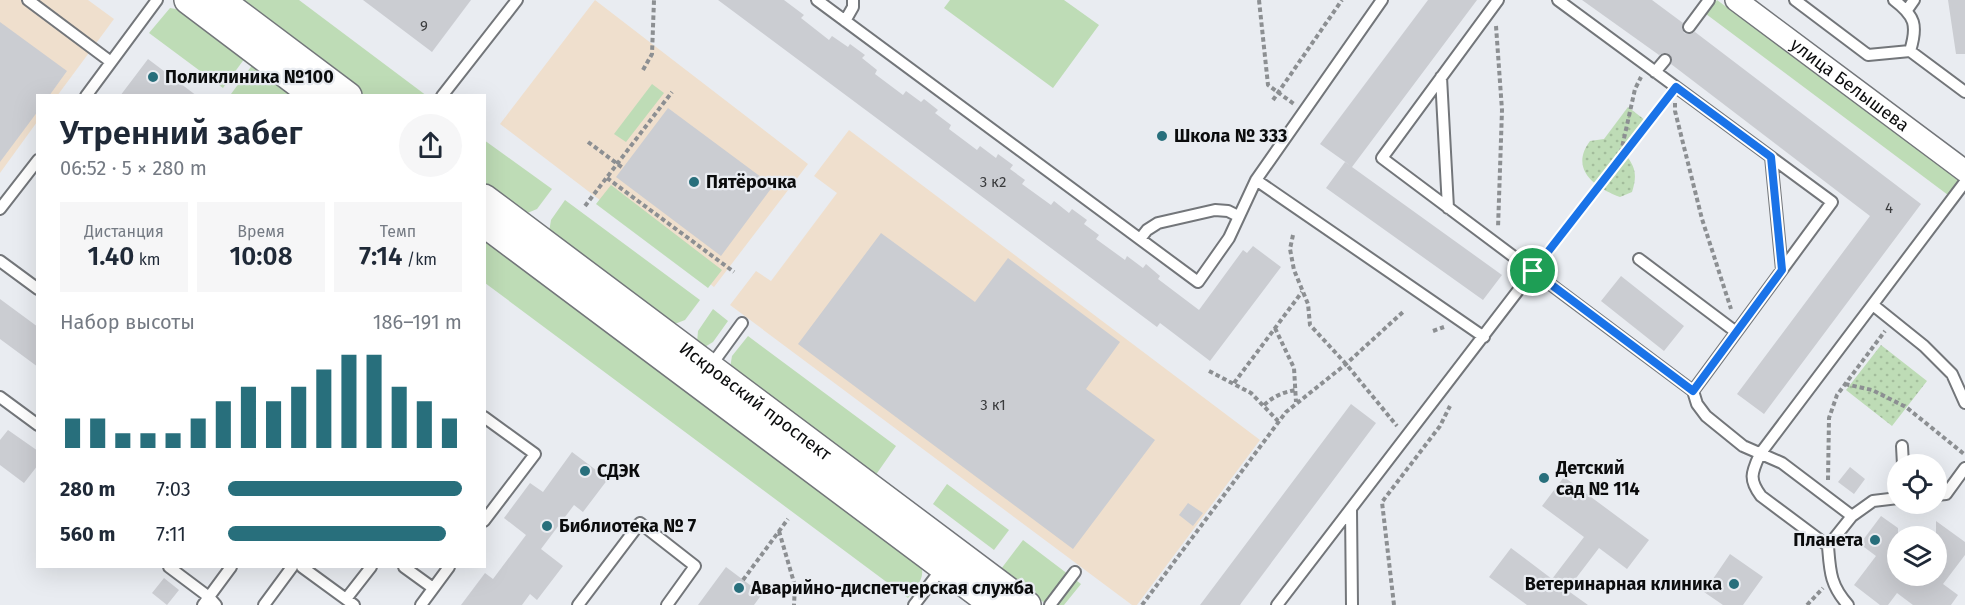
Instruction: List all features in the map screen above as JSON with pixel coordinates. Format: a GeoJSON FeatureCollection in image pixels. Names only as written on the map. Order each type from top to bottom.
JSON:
{"type":"FeatureCollection","features":[{"type":"Feature","properties":{"kind":"street"},"geometry":{"type":"LineString","coordinates":[[188,0],[312,94]]}},
{"type":"Feature","properties":{"kind":"street"},"geometry":{"type":"LineString","coordinates":[[220,0],[345,94]]}},
{"type":"Feature","properties":{"kind":"street","name":"улица Белышева"},"geometry":{"type":"LineString","coordinates":[[1736,0],[1965,171]]}},
{"type":"Feature","properties":{"kind":"street","name":"Искровский проспект"},"geometry":{"type":"LineString","coordinates":[[486,208],[673,352],[949,558],[1028,605]]}},
{"type":"Feature","properties":{"kind":"street","name":"Искровский проспект"},"geometry":{"type":"LineString","coordinates":[[673,352],[710,367],[949,558],[994,605]]}},
{"type":"Feature","properties":{"kind":"lane"},"geometry":{"type":"LineString","coordinates":[[28,0],[111,62]]}},
{"type":"Feature","properties":{"kind":"lane"},"geometry":{"type":"LineString","coordinates":[[92,94],[111,62],[158,0]]}},
{"type":"Feature","properties":{"kind":"lane"},"geometry":{"type":"LineString","coordinates":[[444,94],[517,0]]}},
{"type":"Feature","properties":{"kind":"lane"},"geometry":{"type":"LineString","coordinates":[[818,0],[1198,282],[1229,238],[1256,180],[1382,0]]}},
{"type":"Feature","properties":{"kind":"lane"},"geometry":{"type":"LineString","coordinates":[[845,21],[853,0]]}},
{"type":"Feature","properties":{"kind":"lane"},"geometry":{"type":"LineString","coordinates":[[1558,0],[1832,202],[1693,391]]}},
{"type":"Feature","properties":{"kind":"lane"},"geometry":{"type":"LineString","coordinates":[[1689,27],[1709,0]]}},
{"type":"Feature","properties":{"kind":"lane"},"geometry":{"type":"LineString","coordinates":[[1795,0],[1868,55],[1910,51],[1965,92]]}},
{"type":"Feature","properties":{"kind":"lane"},"geometry":{"type":"LineString","coordinates":[[1894,0],[1907,10],[1914,22],[1915,37],[1910,51]]}},
{"type":"Feature","properties":{"kind":"lane"},"geometry":{"type":"LineString","coordinates":[[1907,10],[1914,0]]}},
{"type":"Feature","properties":{"kind":"lane"},"geometry":{"type":"LineString","coordinates":[[1497,2],[1382,158],[1693,391],[1696,404],[1706,416],[1743,446],[1782,463],[1852,516]]}},
{"type":"Feature","properties":{"kind":"lane"},"geometry":{"type":"LineString","coordinates":[[1651,69],[1665,60]]}},
{"type":"Feature","properties":{"kind":"lane"},"geometry":{"type":"LineString","coordinates":[[1441,77],[1448,208]]}},
{"type":"Feature","properties":{"kind":"lane"},"geometry":{"type":"LineString","coordinates":[[1771,157],[1782,270]]}},
{"type":"Feature","properties":{"kind":"lane"},"geometry":{"type":"LineString","coordinates":[[0,209],[36,163]]}},
{"type":"Feature","properties":{"kind":"lane"},"geometry":{"type":"LineString","coordinates":[[1256,180],[1484,337]]}},
{"type":"Feature","properties":{"kind":"lane"},"geometry":{"type":"LineString","coordinates":[[1828,546],[1761,496],[1753,486],[1752,472],[1760,454],[1965,182]]}},
{"type":"Feature","properties":{"kind":"lane"},"geometry":{"type":"LineString","coordinates":[[1140,239],[1147,230],[1158,223],[1215,210],[1228,211],[1238,216]]}},
{"type":"Feature","properties":{"kind":"lane"},"geometry":{"type":"LineString","coordinates":[[1640,259],[1736,332]]}},
{"type":"Feature","properties":{"kind":"lane"},"geometry":{"type":"LineString","coordinates":[[0,261],[36,288]]}},
{"type":"Feature","properties":{"kind":"lane"},"geometry":{"type":"LineString","coordinates":[[1277,605],[1533,271]]}},
{"type":"Feature","properties":{"kind":"lane"},"geometry":{"type":"LineString","coordinates":[[1873,305],[1924,346],[1952,374],[1965,403]]}},
{"type":"Feature","properties":{"kind":"lane"},"geometry":{"type":"LineString","coordinates":[[710,367],[742,323]]}},
{"type":"Feature","properties":{"kind":"lane"},"geometry":{"type":"LineString","coordinates":[[0,397],[36,424]]}},
{"type":"Feature","properties":{"kind":"lane"},"geometry":{"type":"LineString","coordinates":[[486,418],[535,454],[486,517]]}},
{"type":"Feature","properties":{"kind":"lane"},"geometry":{"type":"LineString","coordinates":[[1902,446],[1902,454]]}},
{"type":"Feature","properties":{"kind":"lane"},"geometry":{"type":"LineString","coordinates":[[1947,493],[1965,468]]}},
{"type":"Feature","properties":{"kind":"lane"},"geometry":{"type":"LineString","coordinates":[[1848,605],[1838,595],[1831,579],[1828,546],[1852,516],[1873,501],[1887,499]]}},
{"type":"Feature","properties":{"kind":"lane"},"geometry":{"type":"LineString","coordinates":[[1351,510],[1352,605]]}},
{"type":"Feature","properties":{"kind":"lane"},"geometry":{"type":"LineString","coordinates":[[578,605],[640,523],[695,566],[667,605]]}},
{"type":"Feature","properties":{"kind":"lane"},"geometry":{"type":"LineString","coordinates":[[914,605],[949,558]]}},
{"type":"Feature","properties":{"kind":"lane"},"geometry":{"type":"LineString","coordinates":[[170,568],[209,602],[230,568]]}},
{"type":"Feature","properties":{"kind":"lane"},"geometry":{"type":"LineString","coordinates":[[264,605],[291,568]]}},
{"type":"Feature","properties":{"kind":"lane"},"geometry":{"type":"LineString","coordinates":[[303,568],[350,602],[370,568]]}},
{"type":"Feature","properties":{"kind":"lane"},"geometry":{"type":"LineString","coordinates":[[405,568],[434,588]]}},
{"type":"Feature","properties":{"kind":"lane"},"geometry":{"type":"LineString","coordinates":[[421,605],[448,568]]}},
{"type":"Feature","properties":{"kind":"lane"},"geometry":{"type":"LineString","coordinates":[[1050,605],[1075,572]]}},
{"type":"Feature","properties":{"kind":"path"},"geometry":{"type":"LineString","coordinates":[[643,70],[652,54],[654,0]]}},
{"type":"Feature","properties":{"kind":"path"},"geometry":{"type":"LineString","coordinates":[[1259,0],[1268,85],[1304,112]]}},
{"type":"Feature","properties":{"kind":"path"},"geometry":{"type":"LineString","coordinates":[[1273,100],[1342,0]]}},
{"type":"Feature","properties":{"kind":"path"},"geometry":{"type":"LineString","coordinates":[[1497,2],[1502,110],[1498,245]]}},
{"type":"Feature","properties":{"kind":"path"},"geometry":{"type":"LineString","coordinates":[[1619,161],[1635,89],[1651,69]]}},
{"type":"Feature","properties":{"kind":"path"},"geometry":{"type":"LineString","coordinates":[[1533,271],[1676,87]]}},
{"type":"Feature","properties":{"kind":"path"},"geometry":{"type":"LineString","coordinates":[[1676,87],[1675,111],[1702,219],[1734,318],[1736,332]]}},
{"type":"Feature","properties":{"kind":"path"},"geometry":{"type":"LineString","coordinates":[[585,206],[672,92]]}},
{"type":"Feature","properties":{"kind":"path"},"geometry":{"type":"LineString","coordinates":[[588,142],[623,168]]}},
{"type":"Feature","properties":{"kind":"path"},"geometry":{"type":"LineString","coordinates":[[607,177],[734,272]]}},
{"type":"Feature","properties":{"kind":"path"},"geometry":{"type":"LineString","coordinates":[[1293,235],[1290,249],[1292,260],[1308,304],[1310,325],[1407,437]]}},
{"type":"Feature","properties":{"kind":"path"},"geometry":{"type":"LineString","coordinates":[[1234,383],[1302,291]]}},
{"type":"Feature","properties":{"kind":"path"},"geometry":{"type":"LineString","coordinates":[[1142,605],[1278,421],[1404,311]]}},
{"type":"Feature","properties":{"kind":"path"},"geometry":{"type":"LineString","coordinates":[[1827,497],[1829,418],[1837,395],[1892,321]]}},
{"type":"Feature","properties":{"kind":"path"},"geometry":{"type":"LineString","coordinates":[[1275,328],[1294,368],[1296,403]]}},
{"type":"Feature","properties":{"kind":"path"},"geometry":{"type":"LineString","coordinates":[[1209,371],[1251,393],[1278,421]]}},
{"type":"Feature","properties":{"kind":"path"},"geometry":{"type":"LineString","coordinates":[[1394,605],[1382,502],[1440,426],[1452,402],[1454,376]]}},
{"type":"Feature","properties":{"kind":"path"},"geometry":{"type":"LineString","coordinates":[[1845,384],[1872,390],[1906,407],[1965,455]]}},
{"type":"Feature","properties":{"kind":"path"},"geometry":{"type":"LineString","coordinates":[[1264,405],[1271,398],[1285,391],[1296,390]]}},
{"type":"Feature","properties":{"kind":"path"},"geometry":{"type":"LineString","coordinates":[[743,580],[788,519]]}},
{"type":"Feature","properties":{"kind":"path"},"geometry":{"type":"LineString","coordinates":[[779,531],[795,586],[794,605]]}},
{"type":"Feature","properties":{"kind":"path"},"geometry":{"type":"LineString","coordinates":[[1810,604],[1831,579]]}},
{"type":"Feature","properties":{"kind":"shaded area"},"geometry":{"type":"Polygon","coordinates":[[[0,0],[88,0],[114,19],[58,94],[36,94],[36,123],[0,173],[0,0]]]}},
{"type":"Feature","properties":{"kind":"shaded area"},"geometry":{"type":"Polygon","coordinates":[[[595,0],[808,164],[714,287],[500,124],[595,0]]]}},
{"type":"Feature","properties":{"kind":"shaded area"},"geometry":{"type":"Polygon","coordinates":[[[849,130],[1260,440],[1137,605],[1132,605],[730,305],[756,271],[771,281],[837,193],[814,176],[849,130]]]}},
{"type":"Feature","properties":{"kind":"green space"},"geometry":{"type":"Polygon","coordinates":[[[238,0],[299,0],[424,94],[363,94],[238,0]]]}},
{"type":"Feature","properties":{"kind":"green space"},"geometry":{"type":"Polygon","coordinates":[[[950,0],[1064,0],[1099,25],[1053,88],[944,8],[950,0]]]}},
{"type":"Feature","properties":{"kind":"green space"},"geometry":{"type":"Polygon","coordinates":[[[1717,0],[1959,180],[1948,195],[1706,14],[1717,0]]]}},
{"type":"Feature","properties":{"kind":"green space"},"geometry":{"type":"Polygon","coordinates":[[[170,8],[181,10],[245,58],[223,88],[149,33],[170,8]]]}},
{"type":"Feature","properties":{"kind":"green space"},"geometry":{"type":"Polygon","coordinates":[[[253,64],[293,94],[231,94],[253,64]]]}},
{"type":"Feature","properties":{"kind":"green space"},"geometry":{"type":"Polygon","coordinates":[[[652,84],[664,93],[626,142],[614,134],[652,84]]]}},
{"type":"Feature","properties":{"kind":"green space"},"geometry":{"type":"Polygon","coordinates":[[[1628,107],[1650,124],[1626,155],[1634,168],[1635,181],[1632,192],[1620,197],[1594,183],[1584,169],[1582,160],[1590,141],[1604,139],[1628,107]]]}},
{"type":"Feature","properties":{"kind":"green space"},"geometry":{"type":"Polygon","coordinates":[[[486,141],[552,189],[537,209],[525,214],[486,185],[486,141]]]}},
{"type":"Feature","properties":{"kind":"green space"},"geometry":{"type":"Polygon","coordinates":[[[611,185],[722,270],[708,288],[596,204],[611,185]]]}},
{"type":"Feature","properties":{"kind":"green space"},"geometry":{"type":"Polygon","coordinates":[[[565,200],[700,300],[685,320],[672,325],[549,232],[551,220],[565,200]]]}},
{"type":"Feature","properties":{"kind":"green space"},"geometry":{"type":"Polygon","coordinates":[[[486,239],[920,564],[921,578],[908,598],[486,284],[486,239]]]}},
{"type":"Feature","properties":{"kind":"green space"},"geometry":{"type":"Polygon","coordinates":[[[713,309],[728,321],[713,342],[703,348],[697,343],[698,331],[713,309]]]}},
{"type":"Feature","properties":{"kind":"green space"},"geometry":{"type":"Polygon","coordinates":[[[748,336],[896,446],[875,476],[730,368],[732,356],[748,336]]]}},
{"type":"Feature","properties":{"kind":"green space"},"geometry":{"type":"Polygon","coordinates":[[[1881,345],[1927,381],[1892,426],[1846,390],[1881,345]]]}},
{"type":"Feature","properties":{"kind":"green space"},"geometry":{"type":"Polygon","coordinates":[[[947,484],[1009,530],[994,550],[933,504],[947,484]]]}},
{"type":"Feature","properties":{"kind":"green space"},"geometry":{"type":"Polygon","coordinates":[[[1023,540],[1081,584],[1064,605],[1047,605],[1001,569],[1023,540]]]}},
{"type":"Feature","properties":{"kind":"building"},"geometry":{"type":"Polygon","coordinates":[[[363,0],[471,0],[432,52],[363,0]]]}},
{"type":"Feature","properties":{"kind":"building"},"geometry":{"type":"Polygon","coordinates":[[[718,0],[784,0],[804,15],[801,18],[829,40],[832,36],[848,47],[850,44],[865,55],[862,58],[877,70],[875,74],[903,95],[906,91],[921,102],[924,99],[938,110],[935,113],[951,125],[949,129],[977,150],[980,146],[996,158],[998,154],[1013,165],[1010,169],[1025,180],[1022,184],[1051,205],[1054,201],[1069,213],[1072,209],[1087,220],[1084,224],[1099,235],[1096,239],[1125,260],[1127,256],[1143,268],[1146,264],[1160,276],[1158,279],[1199,310],[1243,250],[1247,253],[1253,246],[1281,267],[1210,361],[1160,323],[1157,327],[718,0]]]}},
{"type":"Feature","properties":{"kind":"building"},"geometry":{"type":"Polygon","coordinates":[[[1428,0],[1477,0],[1352,167],[1502,275],[1483,300],[1326,188],[1345,162],[1351,166],[1320,144],[1428,0]]]}},
{"type":"Feature","properties":{"kind":"building"},"geometry":{"type":"Polygon","coordinates":[[[1582,0],[1652,0],[1683,23],[1684,33],[1695,32],[1921,204],[1764,414],[1737,394],[1870,216],[1671,64],[1672,58],[1669,54],[1659,55],[1582,0]]]}},
{"type":"Feature","properties":{"kind":"building"},"geometry":{"type":"Polygon","coordinates":[[[1948,0],[1965,0],[1965,54],[1956,54],[1948,0]]]}},
{"type":"Feature","properties":{"kind":"building"},"geometry":{"type":"Polygon","coordinates":[[[0,22],[67,71],[50,94],[36,94],[36,114],[0,162],[0,22]]]}},
{"type":"Feature","properties":{"kind":"building","name":"Поликлиника №100"},"geometry":{"type":"Polygon","coordinates":[[[148,59],[194,94],[122,94],[148,59]]]}},
{"type":"Feature","properties":{"kind":"building","name":"Пятёрочка"},"geometry":{"type":"Polygon","coordinates":[[[668,108],[773,186],[721,256],[616,177],[668,108]]]}},
{"type":"Feature","properties":{"kind":"building"},"geometry":{"type":"Polygon","coordinates":[[[881,233],[975,302],[1008,258],[1120,342],[1086,389],[1155,440],[1073,549],[798,344],[881,233]]]}},
{"type":"Feature","properties":{"kind":"building"},"geometry":{"type":"Polygon","coordinates":[[[1621,276],[1684,326],[1664,351],[1601,301],[1621,276]]]}},
{"type":"Feature","properties":{"kind":"building"},"geometry":{"type":"Polygon","coordinates":[[[0,299],[36,326],[36,366],[0,339],[0,299]]]}},
{"type":"Feature","properties":{"kind":"building"},"geometry":{"type":"Polygon","coordinates":[[[1351,404],[1376,423],[1240,605],[1200,605],[1351,404]]]}},
{"type":"Feature","properties":{"kind":"building"},"geometry":{"type":"Polygon","coordinates":[[[8,430],[36,450],[36,468],[24,483],[0,465],[0,440],[8,430]]]}},
{"type":"Feature","properties":{"kind":"building"},"geometry":{"type":"Polygon","coordinates":[[[572,452],[608,479],[583,512],[574,505],[541,549],[563,566],[537,600],[530,594],[522,605],[461,605],[485,573],[493,579],[526,535],[504,518],[530,483],[543,492],[572,452]]]}},
{"type":"Feature","properties":{"kind":"building"},"geometry":{"type":"Polygon","coordinates":[[[1850,467],[1865,479],[1854,494],[1838,482],[1850,467]]]}},
{"type":"Feature","properties":{"kind":"building"},"geometry":{"type":"Polygon","coordinates":[[[1564,477],[1649,540],[1627,569],[1599,548],[1567,590],[1588,605],[1527,605],[1489,577],[1511,548],[1552,579],[1584,537],[1542,506],[1564,477]]]}},
{"type":"Feature","properties":{"kind":"building"},"geometry":{"type":"Polygon","coordinates":[[[1188,503],[1203,513],[1193,526],[1179,515],[1188,503]]]}},
{"type":"Feature","properties":{"kind":"building"},"geometry":{"type":"Polygon","coordinates":[[[1881,516],[1895,526],[1887,526],[1887,586],[1946,586],[1958,595],[1951,605],[1913,605],[1897,593],[1888,605],[1880,605],[1854,585],[1876,556],[1860,544],[1881,516]]]}},
{"type":"Feature","properties":{"kind":"building"},"geometry":{"type":"Polygon","coordinates":[[[1947,529],[1965,542],[1965,555],[1947,579],[1947,529]]]}},
{"type":"Feature","properties":{"kind":"building","name":"Ветеринарная клиника"},"geometry":{"type":"Polygon","coordinates":[[[1730,554],[1763,577],[1743,605],[1723,605],[1704,592],[1730,554]]]}},
{"type":"Feature","properties":{"kind":"building"},"geometry":{"type":"Polygon","coordinates":[[[726,567],[762,594],[754,605],[698,605],[726,567]]]}},
{"type":"Feature","properties":{"kind":"building"},"geometry":{"type":"Polygon","coordinates":[[[164,578],[179,590],[167,605],[152,593],[164,578]]]}},
{"type":"Feature","properties":{"kind":"place","name":"Поликлиника №100"},"geometry":{"type":"Point","coordinates":[153,77]}},
{"type":"Feature","properties":{"kind":"place","name":"Школа № 333"},"geometry":{"type":"Point","coordinates":[1162,136]}},
{"type":"Feature","properties":{"kind":"place","name":"Пятёрочка"},"geometry":{"type":"Point","coordinates":[694,182]}},
{"type":"Feature","properties":{"kind":"place","name":"СДЭК"},"geometry":{"type":"Point","coordinates":[585,471]}},
{"type":"Feature","properties":{"kind":"place","name":"Детский сад № 114"},"geometry":{"type":"Point","coordinates":[1544,478]}},
{"type":"Feature","properties":{"kind":"place","name":"Библиотека № 7"},"geometry":{"type":"Point","coordinates":[547,526]}},
{"type":"Feature","properties":{"kind":"place","name":"Планета"},"geometry":{"type":"Point","coordinates":[1875,540]}},
{"type":"Feature","properties":{"kind":"place","name":"Ветеринарная клиника"},"geometry":{"type":"Point","coordinates":[1734,584]}},
{"type":"Feature","properties":{"kind":"place","name":"Аварийно-диспетчерская служба"},"geometry":{"type":"Point","coordinates":[739,588]}},
{"type":"Feature","properties":{"kind":"route"},"geometry":{"type":"LineString","coordinates":[[1676,87],[1771,157],[1782,270],[1693,391],[1533,271],[1676,87]]}}]}
